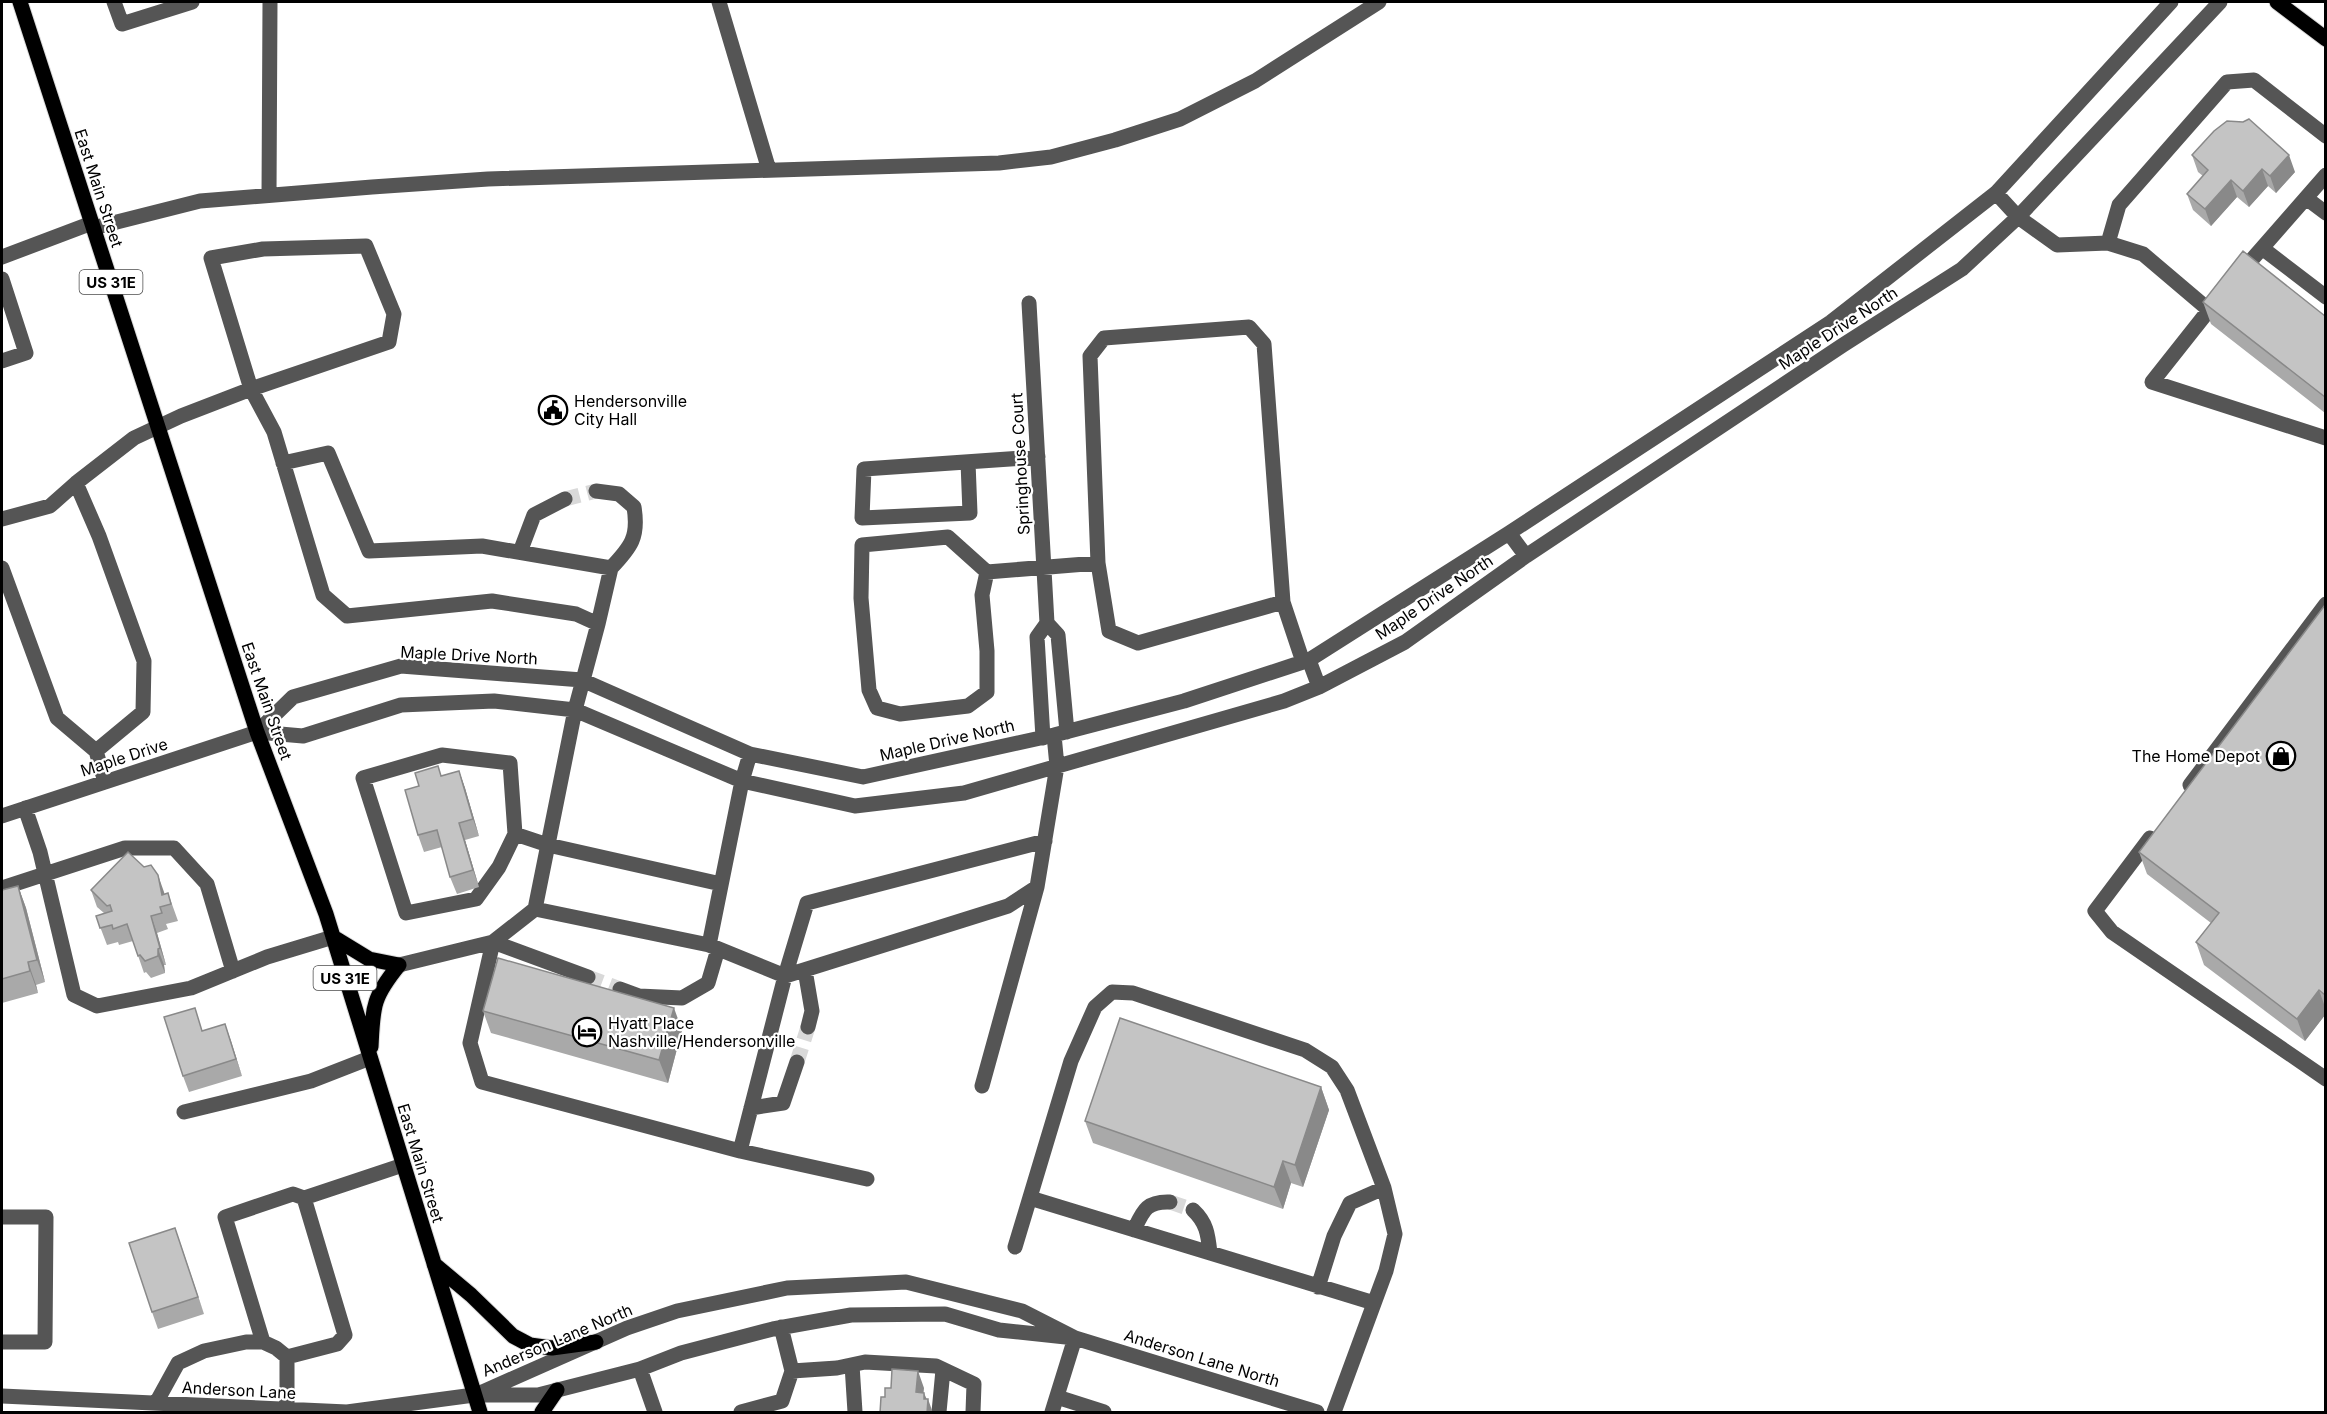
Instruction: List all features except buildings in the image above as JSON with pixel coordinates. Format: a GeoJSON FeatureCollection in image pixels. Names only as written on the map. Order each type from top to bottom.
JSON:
{"type":"FeatureCollection","features":[{"type":"Feature","properties":{"kind":"main road","name":"East Main Street"},"geometry":{"type":"LineString","coordinates":[[20,2],[257,732],[333,937],[480,1413]]}},
{"type":"Feature","properties":{"kind":"main road"},"geometry":{"type":"LineString","coordinates":[[2277,2],[2325,39]]}},
{"type":"Feature","properties":{"kind":"main road"},"geometry":{"type":"LineString","coordinates":[[333,937],[369,959],[399,965],[382,987],[373,1006],[370,1058]]}},
{"type":"Feature","properties":{"kind":"main road"},"geometry":{"type":"LineString","coordinates":[[433,1263],[471,1294],[500,1325],[521,1340],[552,1348],[596,1342]]}},
{"type":"Feature","properties":{"kind":"main road"},"geometry":{"type":"LineString","coordinates":[[542,1413],[557,1390]]}},
{"type":"Feature","properties":{"kind":"street"},"geometry":{"type":"LineString","coordinates":[[114,2],[122,24],[192,2]]}},
{"type":"Feature","properties":{"kind":"street"},"geometry":{"type":"LineString","coordinates":[[269,195],[270,2]]}},
{"type":"Feature","properties":{"kind":"street"},"geometry":{"type":"LineString","coordinates":[[719,2],[769,170]]}},
{"type":"Feature","properties":{"kind":"street"},"geometry":{"type":"LineString","coordinates":[[2,258],[92,226],[200,201],[488,179],[999,163],[1051,157],[1180,119],[1255,81],[1378,2]]}},
{"type":"Feature","properties":{"kind":"street","name":"Maple Drive North"},"geometry":{"type":"LineString","coordinates":[[257,732],[293,697],[400,666],[582,680],[750,754],[863,777],[1054,735],[1184,701],[1306,661],[1509,533],[1831,322],[1996,193],[2171,2]]}},
{"type":"Feature","properties":{"kind":"street","name":"Maple Drive North"},"geometry":{"type":"LineString","coordinates":[[257,732],[303,736],[401,705],[494,701],[575,710],[742,782],[855,806],[964,793],[1284,701],[1319,687],[1406,642],[1526,556],[1843,345],[1962,269],[2018,217],[2220,2]]}},
{"type":"Feature","properties":{"kind":"street"},"geometry":{"type":"LineString","coordinates":[[2108,243],[2120,205],[2227,82],[2254,80],[2325,136]]}},
{"type":"Feature","properties":{"kind":"street"},"geometry":{"type":"LineString","coordinates":[[2325,176],[2209,310],[2152,382],[2325,438]]}},
{"type":"Feature","properties":{"kind":"street"},"geometry":{"type":"LineString","coordinates":[[1996,193],[2018,217],[2057,245],[2108,243],[2143,254],[2209,310]]}},
{"type":"Feature","properties":{"kind":"street"},"geometry":{"type":"LineString","coordinates":[[2306,198],[2325,213]]}},
{"type":"Feature","properties":{"kind":"street"},"geometry":{"type":"LineString","coordinates":[[2,519],[50,506],[134,438],[158,426],[251,389],[390,342],[394,314],[366,246],[263,249],[211,258],[251,389],[274,432],[323,595],[347,615],[492,601],[576,614],[598,624]]}},
{"type":"Feature","properties":{"kind":"street"},"geometry":{"type":"LineString","coordinates":[[2262,248],[2325,297]]}},
{"type":"Feature","properties":{"kind":"street"},"geometry":{"type":"LineString","coordinates":[[2,279],[26,353],[2,361]]}},
{"type":"Feature","properties":{"kind":"street","name":"Springhouse Court"},"geometry":{"type":"LineString","coordinates":[[1029,303],[1047,623]]}},
{"type":"Feature","properties":{"kind":"street"},"geometry":{"type":"LineString","coordinates":[[1831,322],[1843,345]]}},
{"type":"Feature","properties":{"kind":"street"},"geometry":{"type":"LineString","coordinates":[[1283,602],[1138,643],[1109,631],[1098,564],[1090,356],[1104,338],[1249,327],[1264,344],[1283,602],[1306,661],[1319,687]]}},
{"type":"Feature","properties":{"kind":"street"},"geometry":{"type":"LineString","coordinates":[[283,463],[328,453],[369,551],[482,546],[611,568]]}},
{"type":"Feature","properties":{"kind":"street"},"geometry":{"type":"LineString","coordinates":[[968,462],[969,513],[862,518],[864,469],[1038,457]]}},
{"type":"Feature","properties":{"kind":"street"},"geometry":{"type":"LineString","coordinates":[[76,483],[99,536],[144,661],[143,712],[96,751]]}},
{"type":"Feature","properties":{"kind":"street"},"geometry":{"type":"LineString","coordinates":[[399,965],[493,942],[535,909],[575,710],[611,568],[630,548],[637,524],[634,507],[619,494],[596,491]]}},
{"type":"Feature","properties":{"kind":"street"},"geometry":{"type":"LineString","coordinates":[[520,552],[534,514],[565,499]]}},
{"type":"Feature","properties":{"kind":"street"},"geometry":{"type":"LineString","coordinates":[[1509,533],[1526,556]]}},
{"type":"Feature","properties":{"kind":"street"},"geometry":{"type":"LineString","coordinates":[[987,572],[982,595],[987,651],[987,692],[968,706],[900,714],[877,708],[868,690],[861,598],[862,545],[948,537],[987,572],[1098,564]]}},
{"type":"Feature","properties":{"kind":"street"},"geometry":{"type":"LineString","coordinates":[[2,568],[57,718],[96,751],[105,782]]}},
{"type":"Feature","properties":{"kind":"street"},"geometry":{"type":"LineString","coordinates":[[2182,796],[2325,604]]}},
{"type":"Feature","properties":{"kind":"street"},"geometry":{"type":"LineString","coordinates":[[982,1086],[1037,887],[1057,766],[1037,637],[1047,623],[1058,635],[1054,735]]}},
{"type":"Feature","properties":{"kind":"street","name":"Maple Drive"},"geometry":{"type":"LineString","coordinates":[[2,816],[257,732]]}},
{"type":"Feature","properties":{"kind":"street"},"geometry":{"type":"LineString","coordinates":[[620,989],[639,996],[682,998],[708,984],[721,884],[750,754]]}},
{"type":"Feature","properties":{"kind":"street"},"geometry":{"type":"LineString","coordinates":[[442,755],[510,763],[515,834],[499,867],[476,899],[406,913],[363,778],[442,755]]}},
{"type":"Feature","properties":{"kind":"street"},"geometry":{"type":"LineString","coordinates":[[25,808],[46,874],[74,995],[97,1006],[191,988],[267,957],[333,937]]}},
{"type":"Feature","properties":{"kind":"street"},"geometry":{"type":"LineString","coordinates":[[2160,824],[2095,911],[2112,933],[2325,1079]]}},
{"type":"Feature","properties":{"kind":"street"},"geometry":{"type":"LineString","coordinates":[[515,834],[548,845],[721,884]]}},
{"type":"Feature","properties":{"kind":"street"},"geometry":{"type":"LineString","coordinates":[[740,1151],[785,976],[807,903],[1045,841]]}},
{"type":"Feature","properties":{"kind":"street"},"geometry":{"type":"LineString","coordinates":[[2,888],[125,848],[174,848],[207,884],[233,971]]}},
{"type":"Feature","properties":{"kind":"street"},"geometry":{"type":"LineString","coordinates":[[535,909],[714,947],[785,976],[1008,906],[1037,887]]}},
{"type":"Feature","properties":{"kind":"street"},"geometry":{"type":"LineString","coordinates":[[493,942],[588,977]]}},
{"type":"Feature","properties":{"kind":"street"},"geometry":{"type":"LineString","coordinates":[[493,942],[470,1042],[482,1082],[740,1151],[867,1179]]}},
{"type":"Feature","properties":{"kind":"street"},"geometry":{"type":"LineString","coordinates":[[805,970],[812,1011],[808,1027]]}},
{"type":"Feature","properties":{"kind":"street"},"geometry":{"type":"LineString","coordinates":[[1014,1246],[1071,1061],[1095,1008],[1112,993],[1133,993],[1305,1050],[1332,1067],[1347,1090],[1384,1188],[1395,1234],[1386,1272],[1334,1413]]}},
{"type":"Feature","properties":{"kind":"street"},"geometry":{"type":"LineString","coordinates":[[184,1112],[311,1081],[370,1058]]}},
{"type":"Feature","properties":{"kind":"street"},"geometry":{"type":"LineString","coordinates":[[751,1108],[783,1103],[797,1062]]}},
{"type":"Feature","properties":{"kind":"street"},"geometry":{"type":"LineString","coordinates":[[262,1342],[225,1217],[293,1194],[304,1198],[403,1165]]}},
{"type":"Feature","properties":{"kind":"street"},"geometry":{"type":"LineString","coordinates":[[1317,1287],[1334,1236],[1350,1203],[1384,1188]]}},
{"type":"Feature","properties":{"kind":"street"},"geometry":{"type":"LineString","coordinates":[[286,1358],[337,1344],[345,1335],[304,1198]]}},
{"type":"Feature","properties":{"kind":"street"},"geometry":{"type":"LineString","coordinates":[[1030,1198],[1374,1304]]}},
{"type":"Feature","properties":{"kind":"street"},"geometry":{"type":"LineString","coordinates":[[1134,1230],[1144,1210],[1156,1201],[1170,1202]]}},
{"type":"Feature","properties":{"kind":"street"},"geometry":{"type":"LineString","coordinates":[[1193,1210],[1201,1217],[1208,1232],[1210,1253]]}},
{"type":"Feature","properties":{"kind":"street"},"geometry":{"type":"LineString","coordinates":[[2,1217],[46,1217],[45,1342],[2,1342]]}},
{"type":"Feature","properties":{"kind":"street","name":"Anderson Lane North"},"geometry":{"type":"LineString","coordinates":[[474,1395],[627,1328],[677,1311],[787,1288],[906,1282],[1022,1311],[1076,1338],[1317,1413]]}},
{"type":"Feature","properties":{"kind":"street","name":"Anderson Lane North"},"geometry":{"type":"LineString","coordinates":[[474,1395],[538,1395],[640,1369],[681,1353],[781,1327],[851,1315],[945,1314],[999,1330],[1076,1338]]}},
{"type":"Feature","properties":{"kind":"street"},"geometry":{"type":"LineString","coordinates":[[741,1413],[763,1410],[782,1401],[792,1371],[781,1327]]}},
{"type":"Feature","properties":{"kind":"street"},"geometry":{"type":"LineString","coordinates":[[1052,1413],[1076,1338]]}},
{"type":"Feature","properties":{"kind":"street"},"geometry":{"type":"LineString","coordinates":[[156,1408],[178,1363],[204,1351],[246,1342],[262,1342],[276,1348],[286,1358],[287,1412]]}},
{"type":"Feature","properties":{"kind":"street"},"geometry":{"type":"LineString","coordinates":[[792,1371],[866,1362],[936,1366],[974,1384],[973,1413]]}},
{"type":"Feature","properties":{"kind":"street"},"geometry":{"type":"LineString","coordinates":[[852,1365],[855,1413]]}},
{"type":"Feature","properties":{"kind":"street"},"geometry":{"type":"LineString","coordinates":[[640,1369],[655,1413]]}},
{"type":"Feature","properties":{"kind":"street"},"geometry":{"type":"LineString","coordinates":[[939,1413],[943,1370]]}},
{"type":"Feature","properties":{"kind":"street","name":"Anderson Lane"},"geometry":{"type":"LineString","coordinates":[[2,1396],[156,1408],[347,1413],[474,1395]]}},
{"type":"Feature","properties":{"kind":"street"},"geometry":{"type":"LineString","coordinates":[[1057,1397],[1104,1413]]}},
{"type":"Feature","properties":{"kind":"tunnel"},"geometry":{"type":"LineString","coordinates":[[565,499],[596,491]]}},
{"type":"Feature","properties":{"kind":"tunnel"},"geometry":{"type":"LineString","coordinates":[[588,977],[620,989]]}},
{"type":"Feature","properties":{"kind":"tunnel"},"geometry":{"type":"LineString","coordinates":[[797,1062],[808,1027]]}},
{"type":"Feature","properties":{"kind":"tunnel"},"geometry":{"type":"LineString","coordinates":[[1170,1202],[1193,1210]]}},
{"type":"Feature","properties":{"kind":"place","name":"Hendersonville City Hall"},"geometry":{"type":"Point","coordinates":[553,410]}},
{"type":"Feature","properties":{"kind":"place","name":"The Home Depot"},"geometry":{"type":"Point","coordinates":[2281,756]}},
{"type":"Feature","properties":{"kind":"place","name":"Hyatt Place Nashville/Hendersonville"},"geometry":{"type":"Point","coordinates":[587,1032]}}]}
